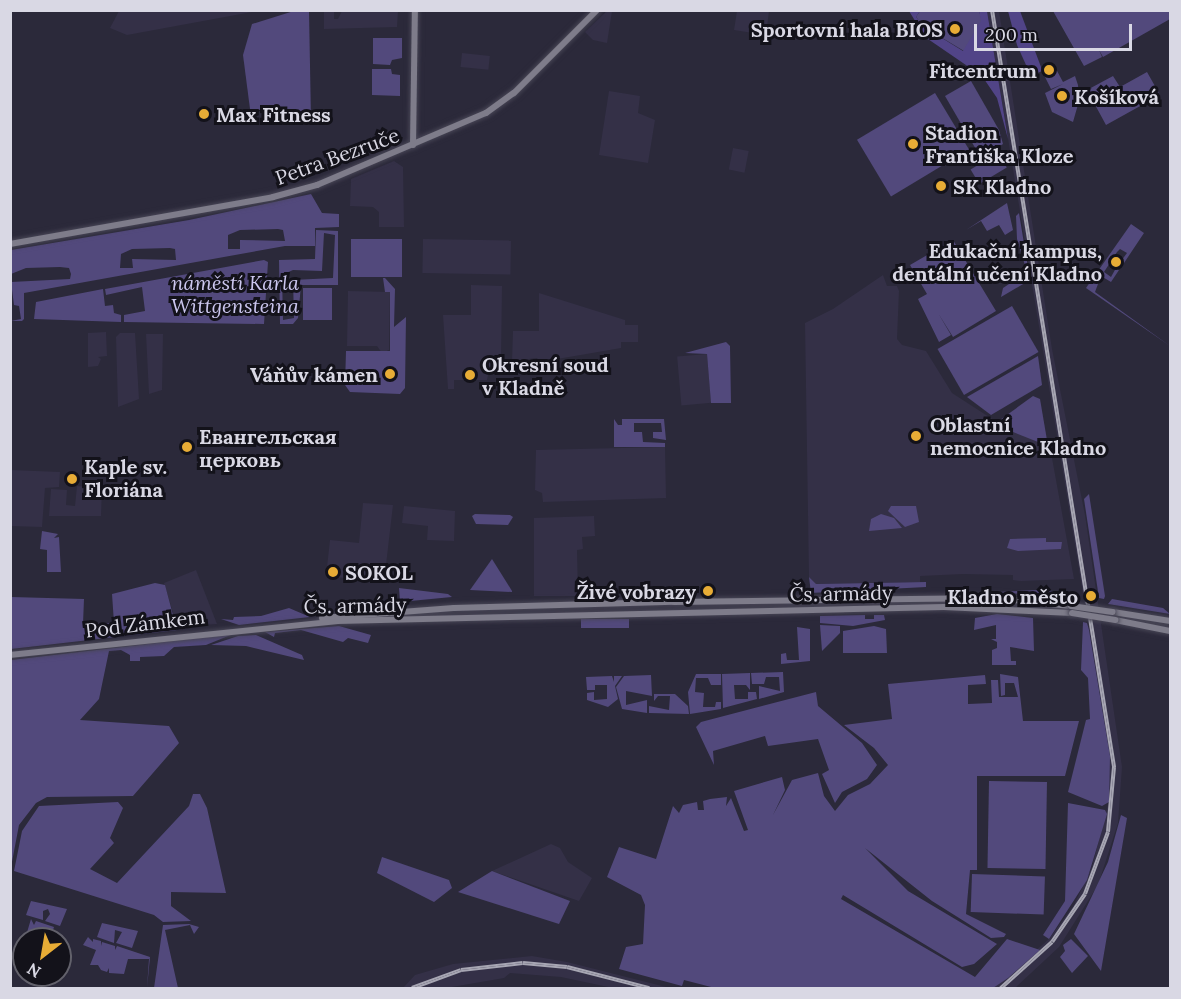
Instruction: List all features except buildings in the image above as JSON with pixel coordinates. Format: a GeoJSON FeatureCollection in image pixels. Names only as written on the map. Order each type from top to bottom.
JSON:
{"type":"FeatureCollection","features":[{"type":"Feature","properties":{"kind":"main road"},"geometry":{"type":"LineString","coordinates":[[413,145],[415,10]]}},
{"type":"Feature","properties":{"kind":"main road","name":"Petra Bezruče"},"geometry":{"type":"LineString","coordinates":[[10,244],[300,192],[413,145],[501,103],[597,10]]}},
{"type":"Feature","properties":{"kind":"main road","name":"Čs. armády"},"geometry":{"type":"LineString","coordinates":[[284,624],[316,619],[476,607],[994,598],[1071,606],[1170,621]]}},
{"type":"Feature","properties":{"kind":"main road","name":"Čs. armády"},"geometry":{"type":"LineString","coordinates":[[284,624],[498,616],[944,607],[1072,613],[1170,630]]}},
{"type":"Feature","properties":{"kind":"main road","name":"Pod Zámkem"},"geometry":{"type":"LineString","coordinates":[[10,655],[284,624]]}},
{"type":"Feature","properties":{"kind":"shaded area"},"geometry":{"type":"Polygon","coordinates":[[[119,10],[258,11],[127,35],[110,28],[119,10]]]}},
{"type":"Feature","properties":{"kind":"shaded area"},"geometry":{"type":"Polygon","coordinates":[[[324,11],[334,11],[334,19],[338,19],[342,11],[398,11],[397,27],[324,29],[324,11]]]}},
{"type":"Feature","properties":{"kind":"shaded area"},"geometry":{"type":"Polygon","coordinates":[[[607,11],[612,11],[607,43],[593,40],[585,32],[607,11]]]}},
{"type":"Feature","properties":{"kind":"shaded area"},"geometry":{"type":"Polygon","coordinates":[[[737,11],[769,11],[766,35],[734,30],[737,11]]]}},
{"type":"Feature","properties":{"kind":"shaded area"},"geometry":{"type":"Polygon","coordinates":[[[909,11],[920,11],[916,17],[924,27],[963,51],[981,21],[979,11],[987,11],[1008,139],[997,98],[982,76],[925,37],[909,11]]]}},
{"type":"Feature","properties":{"kind":"shaded area"},"geometry":{"type":"Polygon","coordinates":[[[987,11],[999,11],[1052,349],[1085,515],[1122,767],[1118,823],[1098,885],[1059,947],[1015,988],[993,988],[1049,939],[1074,905],[1092,867],[1109,801],[1108,745],[987,11]]]}},
{"type":"Feature","properties":{"kind":"shaded area"},"geometry":{"type":"Polygon","coordinates":[[[1008,11],[1020,11],[1042,71],[1031,76],[1017,45],[1008,11]]]}},
{"type":"Feature","properties":{"kind":"shaded area"},"geometry":{"type":"Polygon","coordinates":[[[462,53],[490,56],[488,70],[461,67],[462,53]]]}},
{"type":"Feature","properties":{"kind":"shaded area"},"geometry":{"type":"Polygon","coordinates":[[[609,91],[640,96],[638,113],[655,120],[648,163],[599,155],[609,91]]]}},
{"type":"Feature","properties":{"kind":"shaded area"},"geometry":{"type":"Polygon","coordinates":[[[733,148],[749,151],[745,173],[729,170],[733,148]]]}},
{"type":"Feature","properties":{"kind":"shaded area"},"geometry":{"type":"Polygon","coordinates":[[[394,161],[403,167],[404,227],[379,227],[379,212],[373,207],[350,206],[351,179],[394,161]]]}},
{"type":"Feature","properties":{"kind":"shaded area"},"geometry":{"type":"Polygon","coordinates":[[[423,239],[511,241],[510,275],[422,273],[423,239]]]}},
{"type":"Feature","properties":{"kind":"shaded area","name":"Oblastní nemocnice Kladno"},"geometry":{"type":"Polygon","coordinates":[[[883,275],[887,286],[897,286],[899,291],[897,339],[902,345],[926,351],[952,393],[1003,426],[1050,447],[1074,579],[1021,581],[1013,580],[1013,575],[963,574],[920,576],[920,582],[815,584],[809,577],[805,323],[833,309],[883,275]]]}},
{"type":"Feature","properties":{"kind":"shaded area"},"geometry":{"type":"Polygon","coordinates":[[[471,285],[502,286],[501,361],[491,361],[487,380],[454,380],[454,389],[448,389],[443,315],[471,315],[471,285]]]}},
{"type":"Feature","properties":{"kind":"shaded area"},"geometry":{"type":"Polygon","coordinates":[[[348,291],[390,292],[389,350],[382,353],[377,346],[347,346],[348,291]]]}},
{"type":"Feature","properties":{"kind":"shaded area"},"geometry":{"type":"Polygon","coordinates":[[[539,293],[625,320],[625,325],[638,325],[638,342],[621,342],[621,348],[540,362],[537,358],[512,361],[513,331],[539,331],[539,293]]]}},
{"type":"Feature","properties":{"kind":"shaded area"},"geometry":{"type":"Polygon","coordinates":[[[106,332],[107,356],[98,357],[101,359],[98,366],[88,367],[88,333],[106,332]]]}},
{"type":"Feature","properties":{"kind":"shaded area"},"geometry":{"type":"Polygon","coordinates":[[[120,333],[135,333],[139,399],[118,407],[116,337],[120,333]]]}},
{"type":"Feature","properties":{"kind":"shaded area"},"geometry":{"type":"Polygon","coordinates":[[[146,334],[163,334],[162,390],[149,394],[146,334]]]}},
{"type":"Feature","properties":{"kind":"shaded area"},"geometry":{"type":"Polygon","coordinates":[[[707,354],[711,403],[681,405],[677,357],[707,354]]]}},
{"type":"Feature","properties":{"kind":"shaded area"},"geometry":{"type":"Polygon","coordinates":[[[665,447],[666,498],[543,502],[542,493],[535,490],[536,450],[665,447]]]}},
{"type":"Feature","properties":{"kind":"shaded area"},"geometry":{"type":"Polygon","coordinates":[[[11,470],[60,472],[59,487],[45,488],[42,527],[11,526],[11,470]]]}},
{"type":"Feature","properties":{"kind":"shaded area"},"geometry":{"type":"Polygon","coordinates":[[[77,486],[102,488],[101,516],[49,516],[51,489],[67,490],[66,505],[75,506],[77,486]]]}},
{"type":"Feature","properties":{"kind":"shaded area"},"geometry":{"type":"Polygon","coordinates":[[[363,503],[393,505],[384,582],[326,576],[330,540],[359,543],[363,503]]]}},
{"type":"Feature","properties":{"kind":"shaded area"},"geometry":{"type":"Polygon","coordinates":[[[404,506],[455,511],[454,541],[427,540],[428,526],[402,523],[404,506]]]}},
{"type":"Feature","properties":{"kind":"shaded area"},"geometry":{"type":"Polygon","coordinates":[[[594,516],[595,536],[582,537],[583,549],[577,550],[578,596],[534,596],[534,518],[594,516]]]}},
{"type":"Feature","properties":{"kind":"shaded area"},"geometry":{"type":"Polygon","coordinates":[[[196,570],[217,624],[177,626],[164,583],[196,570]]]}},
{"type":"Feature","properties":{"kind":"shaded area"},"geometry":{"type":"Polygon","coordinates":[[[551,844],[560,848],[568,862],[592,878],[579,901],[492,871],[551,844]]]}},
{"type":"Feature","properties":{"kind":"shaded area"},"geometry":{"type":"Polygon","coordinates":[[[532,956],[567,962],[670,988],[613,988],[561,977],[510,973],[504,978],[446,988],[403,988],[415,975],[453,964],[532,956]]]}},
{"type":"Feature","properties":{"kind":"green space"},"geometry":{"type":"Polygon","coordinates":[[[297,10],[309,11],[311,120],[250,109],[243,55],[252,24],[297,10]]]}},
{"type":"Feature","properties":{"kind":"green space","name":"Sportovní hala BIOS"},"geometry":{"type":"Polygon","coordinates":[[[920,11],[979,11],[982,21],[964,51],[924,27],[916,17],[920,11]]]}},
{"type":"Feature","properties":{"kind":"green space"},"geometry":{"type":"Polygon","coordinates":[[[1053,11],[1170,11],[1170,19],[1103,57],[1099,50],[1102,57],[1084,66],[1053,11]]]}},
{"type":"Feature","properties":{"kind":"green space"},"geometry":{"type":"Polygon","coordinates":[[[373,38],[402,38],[402,58],[392,60],[390,65],[373,64],[373,38]]]}},
{"type":"Feature","properties":{"kind":"green space"},"geometry":{"type":"Polygon","coordinates":[[[372,69],[391,69],[392,74],[400,75],[400,96],[372,95],[372,69]]]}},
{"type":"Feature","properties":{"kind":"green space"},"geometry":{"type":"Polygon","coordinates":[[[1056,69],[1063,82],[1075,76],[1078,85],[1079,101],[1073,122],[1052,112],[1045,93],[1063,84],[1051,89],[1044,75],[1056,69]]]}},
{"type":"Feature","properties":{"kind":"green space"},"geometry":{"type":"Polygon","coordinates":[[[1147,72],[1160,95],[1106,125],[1087,90],[1113,76],[1120,87],[1147,72]]]}},
{"type":"Feature","properties":{"kind":"green space"},"geometry":{"type":"Polygon","coordinates":[[[971,81],[999,130],[1003,144],[981,158],[945,96],[971,81]]]}},
{"type":"Feature","properties":{"kind":"green space","name":"Stadion Františka Kloze"},"geometry":{"type":"Polygon","coordinates":[[[935,93],[969,150],[891,196],[857,140],[935,93]]]}},
{"type":"Feature","properties":{"kind":"green space"},"geometry":{"type":"Polygon","coordinates":[[[998,153],[1007,168],[979,184],[971,169],[998,153]]]}},
{"type":"Feature","properties":{"kind":"green space"},"geometry":{"type":"Polygon","coordinates":[[[311,194],[322,213],[339,214],[339,227],[315,228],[315,246],[285,246],[24,293],[24,319],[11,321],[21,319],[19,306],[14,305],[11,282],[70,279],[71,274],[69,268],[60,267],[26,268],[11,274],[11,250],[189,220],[311,194]],[[240,230],[228,235],[228,249],[240,249],[240,240],[285,241],[283,230],[240,230]],[[132,249],[121,254],[120,268],[133,268],[132,259],[176,260],[175,249],[132,249]]]}},
{"type":"Feature","properties":{"kind":"green space"},"geometry":{"type":"Polygon","coordinates":[[[1007,203],[1013,230],[1005,235],[999,225],[987,231],[981,221],[966,230],[1007,203]]]}},
{"type":"Feature","properties":{"kind":"green space"},"geometry":{"type":"Polygon","coordinates":[[[1019,213],[1030,280],[1001,297],[1003,288],[1027,272],[1017,239],[1016,216],[1019,213]]]}},
{"type":"Feature","properties":{"kind":"green space"},"geometry":{"type":"Polygon","coordinates":[[[1131,224],[1144,233],[1124,263],[1121,261],[1127,253],[1120,249],[1117,252],[1104,272],[1111,277],[1116,268],[1119,270],[1111,282],[1101,276],[1095,292],[1170,346],[1086,288],[1131,224]]]}},
{"type":"Feature","properties":{"kind":"green space"},"geometry":{"type":"Polygon","coordinates":[[[316,230],[338,231],[338,285],[301,285],[298,318],[293,324],[280,324],[279,260],[315,259],[316,230]],[[324,233],[322,271],[293,270],[282,275],[283,320],[294,318],[293,280],[333,278],[335,235],[324,233]]]}},
{"type":"Feature","properties":{"kind":"green space"},"geometry":{"type":"Polygon","coordinates":[[[351,239],[402,239],[402,277],[351,277],[351,239]]]}},
{"type":"Feature","properties":{"kind":"green space"},"geometry":{"type":"Polygon","coordinates":[[[953,240],[996,311],[953,337],[938,313],[951,335],[939,342],[918,299],[927,294],[910,265],[953,240]]]}},
{"type":"Feature","properties":{"kind":"green space","name":"náměstí Karla Wittgensteina"},"geometry":{"type":"Polygon","coordinates":[[[264,260],[268,262],[264,324],[124,322],[124,315],[145,311],[142,287],[106,295],[105,289],[264,260]]]}},
{"type":"Feature","properties":{"kind":"green space"},"geometry":{"type":"Polygon","coordinates":[[[383,278],[395,289],[394,327],[406,317],[405,388],[400,394],[350,392],[345,385],[346,351],[390,351],[390,292],[385,292],[383,278]]]}},
{"type":"Feature","properties":{"kind":"green space"},"geometry":{"type":"Polygon","coordinates":[[[303,288],[332,288],[332,320],[303,320],[303,288]]]}},
{"type":"Feature","properties":{"kind":"green space"},"geometry":{"type":"Polygon","coordinates":[[[103,289],[105,306],[113,305],[114,313],[121,315],[121,322],[34,319],[36,302],[103,289]]]}},
{"type":"Feature","properties":{"kind":"green space"},"geometry":{"type":"Polygon","coordinates":[[[1012,306],[1038,352],[964,395],[938,349],[1012,306]]]}},
{"type":"Feature","properties":{"kind":"green space"},"geometry":{"type":"Polygon","coordinates":[[[726,342],[730,346],[731,403],[711,403],[707,354],[685,353],[726,342]]]}},
{"type":"Feature","properties":{"kind":"green space"},"geometry":{"type":"Polygon","coordinates":[[[1038,356],[1042,385],[991,415],[967,397],[1038,356]]]}},
{"type":"Feature","properties":{"kind":"green space"},"geometry":{"type":"Polygon","coordinates":[[[1033,396],[1040,399],[1048,446],[998,426],[1000,420],[1033,396]]]}},
{"type":"Feature","properties":{"kind":"green space"},"geometry":{"type":"Polygon","coordinates":[[[614,419],[618,425],[622,425],[622,419],[664,419],[666,440],[653,438],[653,432],[662,432],[661,423],[634,423],[634,432],[642,432],[643,442],[665,443],[665,447],[614,447],[614,419]]]}},
{"type":"Feature","properties":{"kind":"green space"},"geometry":{"type":"Polygon","coordinates":[[[1089,494],[1104,599],[1099,598],[1084,499],[1089,494]]]}},
{"type":"Feature","properties":{"kind":"green space"},"geometry":{"type":"Polygon","coordinates":[[[891,506],[916,506],[919,522],[905,527],[888,511],[891,506]]]}},
{"type":"Feature","properties":{"kind":"green space"},"geometry":{"type":"Polygon","coordinates":[[[475,514],[513,517],[508,525],[476,524],[472,516],[475,514]]]}},
{"type":"Feature","properties":{"kind":"green space"},"geometry":{"type":"Polygon","coordinates":[[[881,514],[894,518],[902,528],[869,531],[871,519],[881,514]]]}},
{"type":"Feature","properties":{"kind":"green space"},"geometry":{"type":"Polygon","coordinates":[[[42,531],[58,534],[54,538],[59,537],[61,572],[47,572],[47,550],[40,549],[42,531]]]}},
{"type":"Feature","properties":{"kind":"green space"},"geometry":{"type":"Polygon","coordinates":[[[1046,538],[1046,542],[1062,542],[1061,549],[1018,551],[1007,548],[1010,539],[1046,538]]]}},
{"type":"Feature","properties":{"kind":"green space"},"geometry":{"type":"Polygon","coordinates":[[[492,559],[512,591],[512,592],[470,590],[492,559]]]}},
{"type":"Feature","properties":{"kind":"green space"},"geometry":{"type":"Polygon","coordinates":[[[809,577],[816,584],[926,582],[926,587],[811,593],[809,577]]]}},
{"type":"Feature","properties":{"kind":"green space"},"geometry":{"type":"Polygon","coordinates":[[[155,583],[165,585],[177,630],[11,649],[11,597],[84,599],[83,624],[114,623],[112,594],[155,583]]]}},
{"type":"Feature","properties":{"kind":"green space"},"geometry":{"type":"Polygon","coordinates":[[[399,588],[448,594],[452,597],[400,602],[399,588]]]}},
{"type":"Feature","properties":{"kind":"green space"},"geometry":{"type":"Polygon","coordinates":[[[1038,590],[1069,592],[1074,598],[997,592],[1038,590]]]}},
{"type":"Feature","properties":{"kind":"green space"},"geometry":{"type":"Polygon","coordinates":[[[1112,599],[1163,608],[1170,614],[1108,604],[1112,599]]]}},
{"type":"Feature","properties":{"kind":"green space"},"geometry":{"type":"Polygon","coordinates":[[[289,608],[310,617],[239,625],[221,619],[233,620],[234,617],[261,616],[289,608]]]}},
{"type":"Feature","properties":{"kind":"green space"},"geometry":{"type":"Polygon","coordinates":[[[997,614],[1033,618],[1034,651],[1010,647],[1011,661],[1016,661],[1016,665],[992,665],[992,650],[997,648],[997,642],[991,639],[996,639],[996,625],[974,630],[975,618],[997,614]]]}},
{"type":"Feature","properties":{"kind":"green space"},"geometry":{"type":"Polygon","coordinates":[[[865,615],[865,619],[874,619],[874,615],[884,615],[885,620],[853,626],[820,623],[820,616],[865,615]]]}},
{"type":"Feature","properties":{"kind":"green space"},"geometry":{"type":"Polygon","coordinates":[[[581,619],[629,619],[629,628],[581,628],[581,619]]]}},
{"type":"Feature","properties":{"kind":"green space"},"geometry":{"type":"Polygon","coordinates":[[[1083,622],[1087,623],[1089,630],[1110,756],[1109,802],[1102,806],[1068,792],[1086,720],[1090,719],[1088,678],[1081,670],[1083,622]]]}},
{"type":"Feature","properties":{"kind":"green space"},"geometry":{"type":"Polygon","coordinates":[[[820,625],[840,626],[840,633],[822,651],[820,625]]]}},
{"type":"Feature","properties":{"kind":"green space"},"geometry":{"type":"Polygon","coordinates":[[[339,626],[371,635],[368,643],[348,638],[343,642],[301,630],[275,633],[274,637],[265,632],[339,626]]]}},
{"type":"Feature","properties":{"kind":"green space"},"geometry":{"type":"Polygon","coordinates":[[[874,626],[886,629],[887,653],[843,653],[843,631],[874,626]]]}},
{"type":"Feature","properties":{"kind":"green space"},"geometry":{"type":"Polygon","coordinates":[[[797,627],[810,629],[810,661],[781,664],[781,654],[786,653],[787,660],[799,660],[797,627]]]}},
{"type":"Feature","properties":{"kind":"green space"},"geometry":{"type":"Polygon","coordinates":[[[233,634],[206,645],[174,647],[164,656],[140,657],[140,661],[130,661],[130,655],[121,650],[109,651],[99,699],[80,720],[169,726],[179,743],[133,796],[47,797],[36,803],[19,825],[11,867],[11,660],[233,634]]]}},
{"type":"Feature","properties":{"kind":"green space"},"geometry":{"type":"Polygon","coordinates":[[[256,635],[302,655],[304,660],[246,646],[211,645],[238,636],[256,635]]]}},
{"type":"Feature","properties":{"kind":"green space"},"geometry":{"type":"Polygon","coordinates":[[[783,672],[784,692],[759,699],[759,686],[780,691],[779,677],[766,677],[764,684],[752,684],[751,673],[783,672]]]}},
{"type":"Feature","properties":{"kind":"green space"},"geometry":{"type":"Polygon","coordinates":[[[750,673],[750,690],[746,685],[734,685],[735,699],[748,699],[748,692],[756,692],[757,699],[723,708],[722,674],[750,673]]]}},
{"type":"Feature","properties":{"kind":"green space"},"geometry":{"type":"Polygon","coordinates":[[[696,674],[721,674],[721,685],[711,685],[708,678],[696,678],[695,692],[704,693],[703,707],[715,707],[716,702],[721,702],[721,709],[690,714],[688,692],[696,674]]]}},
{"type":"Feature","properties":{"kind":"green space"},"geometry":{"type":"Polygon","coordinates":[[[1000,674],[1018,677],[1023,721],[1079,721],[1065,776],[977,776],[977,870],[970,870],[966,914],[1006,934],[1004,937],[991,938],[932,901],[865,848],[908,891],[997,944],[974,964],[962,967],[843,895],[841,899],[975,977],[1007,939],[1040,950],[1008,978],[993,988],[715,988],[684,980],[682,986],[619,969],[626,947],[643,944],[645,905],[641,895],[607,877],[619,847],[656,859],[673,806],[679,813],[683,805],[697,802],[698,810],[704,810],[703,801],[710,799],[727,797],[726,806],[731,798],[744,831],[748,830],[734,791],[782,777],[785,790],[773,815],[792,780],[818,773],[824,796],[835,811],[848,795],[870,784],[888,765],[874,748],[844,725],[892,719],[888,684],[985,675],[986,684],[968,685],[968,704],[992,703],[991,680],[998,680],[999,697],[1018,697],[1014,683],[1005,683],[1005,695],[1001,696],[1000,674]]]}},
{"type":"Feature","properties":{"kind":"green space"},"geometry":{"type":"Polygon","coordinates":[[[651,675],[652,696],[626,691],[626,705],[647,700],[647,713],[622,709],[616,687],[624,676],[651,675]]]}},
{"type":"Feature","properties":{"kind":"green space"},"geometry":{"type":"Polygon","coordinates":[[[612,676],[614,682],[614,676],[622,676],[615,686],[618,699],[608,707],[587,700],[587,693],[594,692],[594,700],[607,699],[607,685],[595,685],[595,690],[587,690],[586,677],[612,676]]]}},
{"type":"Feature","properties":{"kind":"green space"},"geometry":{"type":"Polygon","coordinates":[[[816,692],[818,706],[862,743],[877,765],[867,779],[842,792],[835,803],[822,774],[829,770],[818,739],[768,746],[765,736],[713,751],[714,765],[696,727],[701,722],[816,692]]]}},
{"type":"Feature","properties":{"kind":"green space"},"geometry":{"type":"Polygon","coordinates":[[[654,694],[675,694],[688,706],[689,714],[649,713],[649,706],[669,710],[670,696],[658,696],[654,701],[654,694]]]}},
{"type":"Feature","properties":{"kind":"green space"},"geometry":{"type":"Polygon","coordinates":[[[989,781],[1047,782],[1045,869],[987,868],[989,781]]]}},
{"type":"Feature","properties":{"kind":"green space"},"geometry":{"type":"Polygon","coordinates":[[[193,794],[200,794],[207,808],[226,893],[171,892],[171,906],[191,921],[163,922],[154,915],[14,871],[22,831],[39,806],[118,802],[123,808],[110,838],[114,843],[90,869],[117,883],[189,806],[193,794]]]}},
{"type":"Feature","properties":{"kind":"green space"},"geometry":{"type":"Polygon","coordinates":[[[1068,803],[1105,810],[1107,814],[1087,880],[1049,939],[1043,935],[1065,901],[1068,803]]]}},
{"type":"Feature","properties":{"kind":"green space"},"geometry":{"type":"Polygon","coordinates":[[[1121,815],[1127,818],[1101,971],[1074,934],[1108,862],[1121,815]]]}},
{"type":"Feature","properties":{"kind":"green space"},"geometry":{"type":"Polygon","coordinates":[[[382,857],[449,880],[452,888],[434,902],[377,873],[382,857]]]}},
{"type":"Feature","properties":{"kind":"green space"},"geometry":{"type":"Polygon","coordinates":[[[492,871],[570,901],[559,924],[458,892],[492,871]]]}},
{"type":"Feature","properties":{"kind":"green space"},"geometry":{"type":"Polygon","coordinates":[[[972,874],[1045,877],[1044,915],[971,912],[972,874]]]}},
{"type":"Feature","properties":{"kind":"green space"},"geometry":{"type":"Polygon","coordinates":[[[31,901],[67,909],[60,926],[45,921],[50,914],[48,909],[43,911],[43,920],[26,915],[31,901]]]}},
{"type":"Feature","properties":{"kind":"green space"},"geometry":{"type":"Polygon","coordinates":[[[31,919],[34,925],[36,921],[54,927],[29,927],[31,919]]]}},
{"type":"Feature","properties":{"kind":"green space"},"geometry":{"type":"Polygon","coordinates":[[[102,923],[138,931],[132,948],[116,943],[122,932],[115,930],[114,943],[97,937],[102,923]]]}},
{"type":"Feature","properties":{"kind":"green space"},"geometry":{"type":"Polygon","coordinates":[[[189,924],[199,927],[194,934],[190,925],[165,930],[178,988],[154,988],[163,925],[189,924]]]}},
{"type":"Feature","properties":{"kind":"green space"},"geometry":{"type":"Polygon","coordinates":[[[88,937],[93,942],[93,939],[101,941],[101,946],[102,942],[115,946],[115,950],[117,946],[150,957],[147,988],[149,959],[128,959],[124,974],[109,973],[109,968],[107,972],[101,970],[98,965],[90,965],[96,950],[83,945],[88,937]]]}},
{"type":"Feature","properties":{"kind":"green space"},"geometry":{"type":"Polygon","coordinates":[[[1071,939],[1088,956],[1072,973],[1060,957],[1065,951],[1063,945],[1071,939]]]}},
{"type":"Feature","properties":{"kind":"railway"},"geometry":{"type":"LineString","coordinates":[[992,10],[1114,767],[1108,832],[1085,894],[1052,942],[1001,988]]}},
{"type":"Feature","properties":{"kind":"railway"},"geometry":{"type":"LineString","coordinates":[[412,988],[461,970],[523,963],[567,967],[649,988]]}},
{"type":"Feature","properties":{"kind":"place","name":"Sportovní hala BIOS"},"geometry":{"type":"Point","coordinates":[955,29]}},
{"type":"Feature","properties":{"kind":"place","name":"Fitcentrum"},"geometry":{"type":"Point","coordinates":[1049,70]}},
{"type":"Feature","properties":{"kind":"place","name":"Košíková"},"geometry":{"type":"Point","coordinates":[1062,96]}},
{"type":"Feature","properties":{"kind":"place","name":"Max Fitness"},"geometry":{"type":"Point","coordinates":[204,114]}},
{"type":"Feature","properties":{"kind":"place","name":"Stadion Františka Kloze"},"geometry":{"type":"Point","coordinates":[913,144]}},
{"type":"Feature","properties":{"kind":"place","name":"SK Kladno"},"geometry":{"type":"Point","coordinates":[941,186]}},
{"type":"Feature","properties":{"kind":"place","name":"Edukační kampus, dentální učení Kladno"},"geometry":{"type":"Point","coordinates":[1116,262]}},
{"type":"Feature","properties":{"kind":"place","name":"Váňův kámen"},"geometry":{"type":"Point","coordinates":[390,374]}},
{"type":"Feature","properties":{"kind":"place","name":"Okresní soud v Kladně"},"geometry":{"type":"Point","coordinates":[470,375]}},
{"type":"Feature","properties":{"kind":"place","name":"Oblastní nemocnice Kladno"},"geometry":{"type":"Point","coordinates":[916,436]}},
{"type":"Feature","properties":{"kind":"place","name":"Евангельская церковь"},"geometry":{"type":"Point","coordinates":[187,447]}},
{"type":"Feature","properties":{"kind":"place","name":"Kaple sv. Floriána"},"geometry":{"type":"Point","coordinates":[72,479]}},
{"type":"Feature","properties":{"kind":"place","name":"SOKOL"},"geometry":{"type":"Point","coordinates":[333,572]}},
{"type":"Feature","properties":{"kind":"place","name":"Živé vobrazy"},"geometry":{"type":"Point","coordinates":[708,591]}},
{"type":"Feature","properties":{"kind":"place","name":"Kladno město"},"geometry":{"type":"Point","coordinates":[1091,596]}}]}
